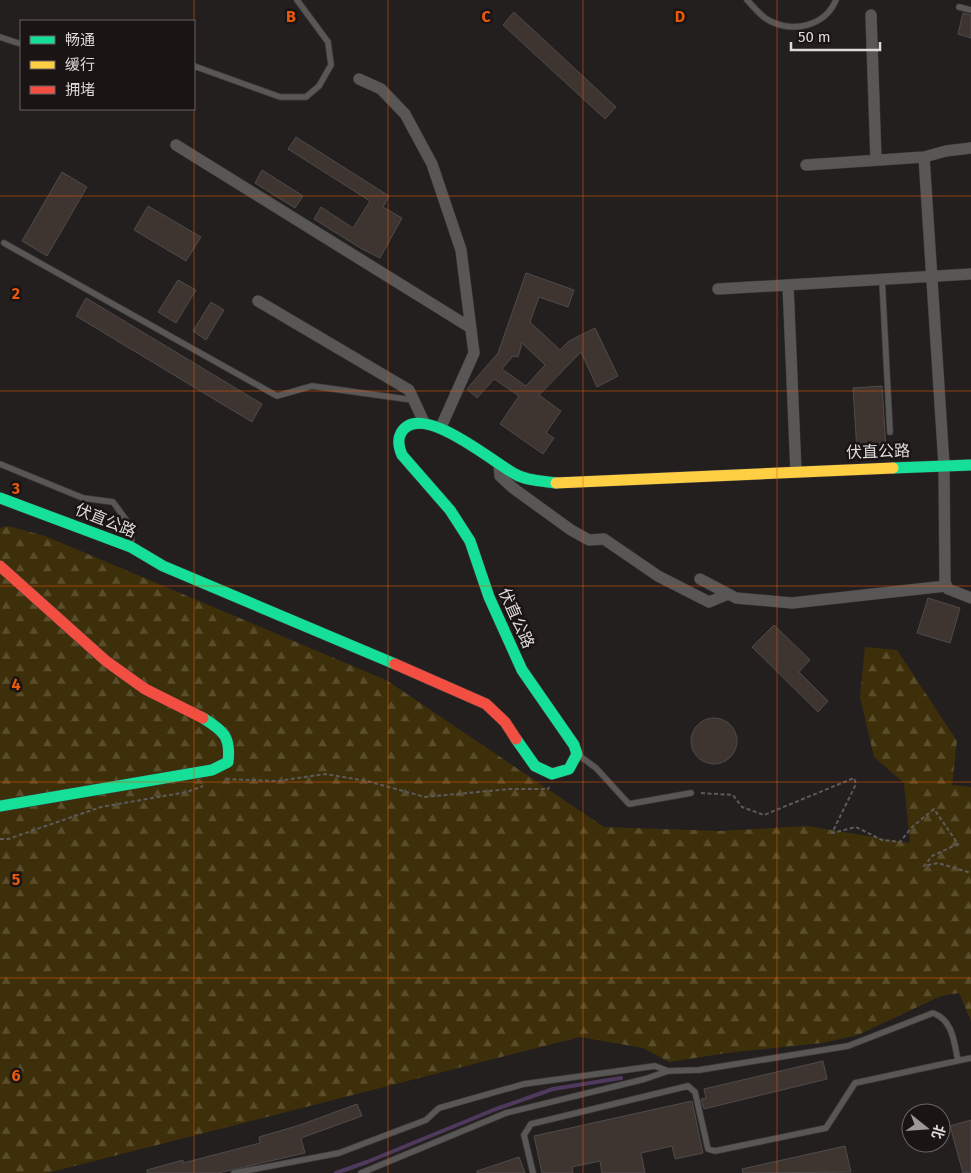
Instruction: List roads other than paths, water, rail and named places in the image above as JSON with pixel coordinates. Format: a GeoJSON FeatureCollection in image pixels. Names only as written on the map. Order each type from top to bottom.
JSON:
{"type":"FeatureCollection","features":[{"type":"Feature","properties":{"kind":"main road","name":"伏直公路"},"geometry":{"type":"LineString","coordinates":[[0,498],[131,547],[163,566],[290,618],[486,704],[505,722],[535,766],[552,774],[569,769],[577,754],[574,745],[522,670],[489,597],[470,541],[450,510],[402,455],[398,442],[404,429],[410,424],[424,422],[441,427],[516,475],[556,483],[971,465]]}},
{"type":"Feature","properties":{"kind":"main road"},"geometry":{"type":"LineString","coordinates":[[0,566],[106,661],[145,689],[205,719],[222,731],[230,744],[228,762],[212,770],[0,806]]}},
{"type":"Feature","properties":{"kind":"street"},"geometry":{"type":"LineString","coordinates":[[871,15],[876,160]]}},
{"type":"Feature","properties":{"kind":"street"},"geometry":{"type":"LineString","coordinates":[[358,78],[381,88],[405,114],[432,164],[460,250],[474,353],[441,427]]}},
{"type":"Feature","properties":{"kind":"street"},"geometry":{"type":"LineString","coordinates":[[176,145],[470,328]]}},
{"type":"Feature","properties":{"kind":"street"},"geometry":{"type":"LineString","coordinates":[[806,165],[924,157],[946,151],[971,148]]}},
{"type":"Feature","properties":{"kind":"street"},"geometry":{"type":"LineString","coordinates":[[924,157],[944,466],[945,582],[946,586],[955,593],[971,598]]}},
{"type":"Feature","properties":{"kind":"street"},"geometry":{"type":"LineString","coordinates":[[718,289],[971,274]]}},
{"type":"Feature","properties":{"kind":"street"},"geometry":{"type":"LineString","coordinates":[[788,285],[796,472]]}},
{"type":"Feature","properties":{"kind":"street"},"geometry":{"type":"LineString","coordinates":[[258,301],[409,390],[424,422]]}},
{"type":"Feature","properties":{"kind":"street"},"geometry":{"type":"LineString","coordinates":[[499,464],[500,476],[513,488],[571,530],[589,540],[604,539],[658,576],[709,602],[728,594]]}},
{"type":"Feature","properties":{"kind":"street"},"geometry":{"type":"LineString","coordinates":[[700,579],[736,598],[792,603],[946,586]]}},
{"type":"Feature","properties":{"kind":"lane"},"geometry":{"type":"LineString","coordinates":[[195,66],[280,97],[306,97],[320,86],[331,65],[328,42],[297,0]]}},
{"type":"Feature","properties":{"kind":"lane"},"geometry":{"type":"LineString","coordinates":[[747,0],[768,21],[794,28],[817,21],[831,12],[836,0]]}},
{"type":"Feature","properties":{"kind":"lane"},"geometry":{"type":"LineString","coordinates":[[960,7],[971,10]]}},
{"type":"Feature","properties":{"kind":"lane"},"geometry":{"type":"LineString","coordinates":[[0,37],[20,44]]}},
{"type":"Feature","properties":{"kind":"lane"},"geometry":{"type":"LineString","coordinates":[[4,243],[277,396],[312,386],[413,400]]}},
{"type":"Feature","properties":{"kind":"lane"},"geometry":{"type":"LineString","coordinates":[[882,280],[890,432]]}},
{"type":"Feature","properties":{"kind":"lane"},"geometry":{"type":"LineString","coordinates":[[0,464],[83,498],[113,502],[132,528],[131,547]]}},
{"type":"Feature","properties":{"kind":"lane"},"geometry":{"type":"LineString","coordinates":[[577,754],[596,768],[629,804],[691,793]]}},
{"type":"Feature","properties":{"kind":"lane"},"geometry":{"type":"LineString","coordinates":[[361,1173],[506,1113],[645,1079],[668,1071],[699,1070],[848,1046],[933,1013],[941,1016],[952,1030],[958,1061]]}},
{"type":"Feature","properties":{"kind":"lane"},"geometry":{"type":"LineString","coordinates":[[534,1173],[524,1135],[531,1124],[688,1086],[695,1092],[708,1148],[715,1151],[826,1128],[855,1083],[971,1058]]}},
{"type":"Feature","properties":{"kind":"lane"},"geometry":{"type":"LineString","coordinates":[[234,1173],[339,1153],[426,1120],[439,1108],[524,1084],[654,1066],[668,1071]]}},
{"type":"Feature","properties":{"kind":"waterway"},"geometry":{"type":"LineString","coordinates":[[336,1173],[496,1109],[553,1089],[621,1078]]}}]}
